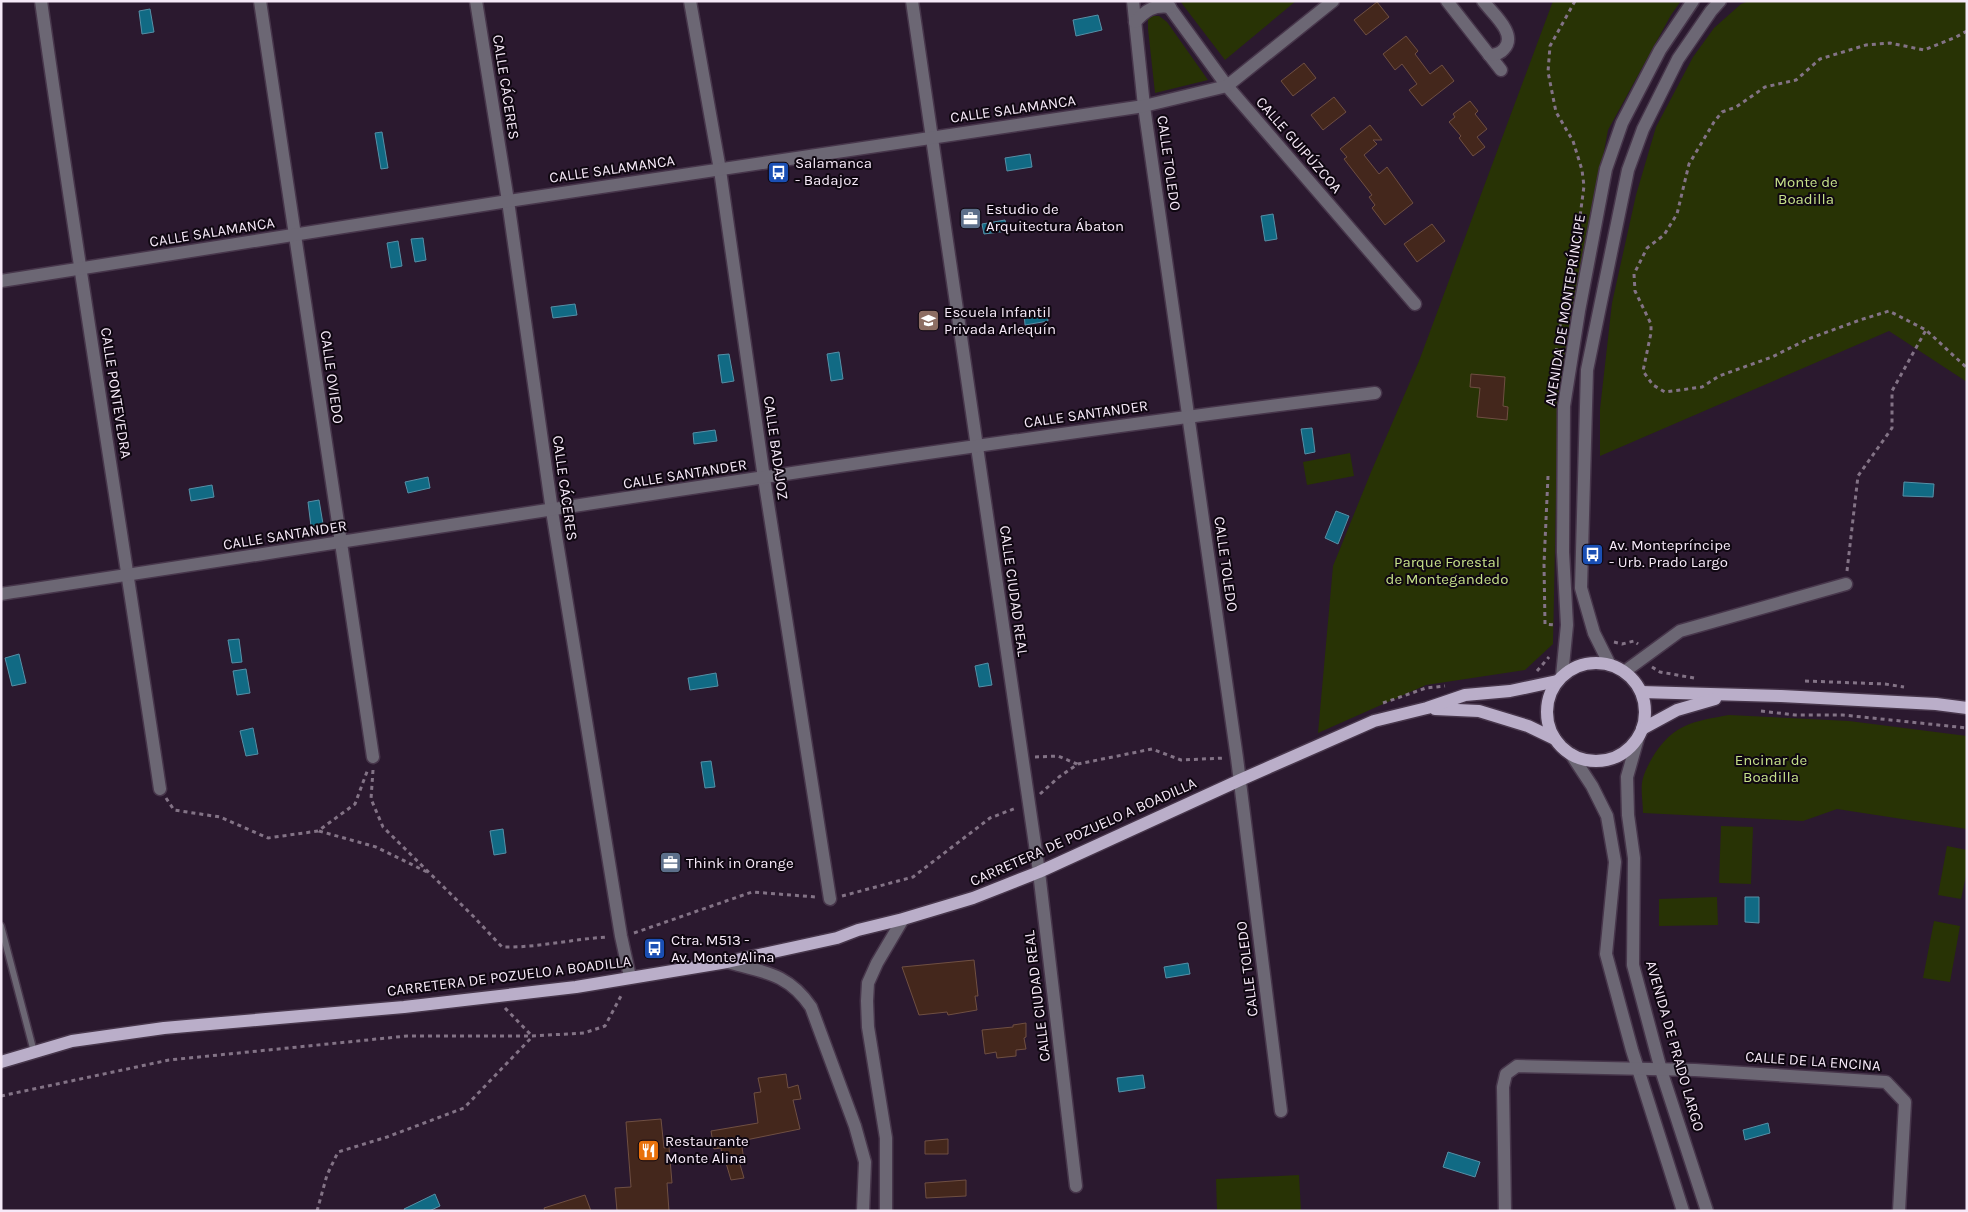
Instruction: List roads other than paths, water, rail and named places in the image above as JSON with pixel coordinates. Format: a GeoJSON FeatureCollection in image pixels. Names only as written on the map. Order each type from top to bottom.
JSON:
{"type":"FeatureCollection","features":[{"type":"Feature","properties":{"kind":"main road"},"geometry":{"type":"LineString","coordinates":[[1640,734],[1645,711],[1641,692],[1634,681],[1624,672],[1610,665],[1584,664],[1559,679],[1548,700],[1547,720],[1555,739],[1570,754],[1588,761],[1608,760],[1625,752],[1640,734],[1677,710],[1727,695]]}},
{"type":"Feature","properties":{"kind":"main road","name":"CARRETERA DE POZUELO A BOADILLA"},"geometry":{"type":"LineString","coordinates":[[1,1062],[72,1041],[164,1028],[404,1007],[576,987],[727,962],[837,938],[858,930],[903,920],[973,898],[1039,872],[1374,721],[1427,708],[1465,695],[1510,692],[1559,679]]}},
{"type":"Feature","properties":{"kind":"main road"},"geometry":{"type":"LineString","coordinates":[[1641,692],[1781,696],[1936,704],[1967,708]]}},
{"type":"Feature","properties":{"kind":"main road","name":"CARRETERA DE POZUELO A BOADILLA"},"geometry":{"type":"LineString","coordinates":[[1427,708],[1479,711],[1528,726],[1555,739]]}},
{"type":"Feature","properties":{"kind":"street","name":"CALLE PONTEVEDRA"},"geometry":{"type":"LineString","coordinates":[[40,1],[79,269],[160,789]]}},
{"type":"Feature","properties":{"kind":"street","name":"CALLE OVIEDO"},"geometry":{"type":"LineString","coordinates":[[260,1],[373,757]]}},
{"type":"Feature","properties":{"kind":"street","name":"CALLE CÁCERES"},"geometry":{"type":"LineString","coordinates":[[476,1],[508,201],[552,511],[621,936],[630,977]]}},
{"type":"Feature","properties":{"kind":"street","name":"CALLE BADAJOZ"},"geometry":{"type":"LineString","coordinates":[[690,1],[720,170],[764,478],[830,899]]}},
{"type":"Feature","properties":{"kind":"street","name":"CALLE CIUDAD REAL"},"geometry":{"type":"LineString","coordinates":[[912,1],[1039,872],[1076,1186]]}},
{"type":"Feature","properties":{"kind":"street","name":"CALLE TOLEDO"},"geometry":{"type":"LineString","coordinates":[[1133,1],[1144,106],[1238,758],[1281,1111]]}},
{"type":"Feature","properties":{"kind":"street"},"geometry":{"type":"LineString","coordinates":[[1227,86],[1333,1]]}},
{"type":"Feature","properties":{"kind":"street"},"geometry":{"type":"LineString","coordinates":[[1447,1],[1501,70]]}},
{"type":"Feature","properties":{"kind":"street"},"geometry":{"type":"LineString","coordinates":[[1483,1],[1506,30],[1509,37],[1505,49],[1499,53],[1489,55]]}},
{"type":"Feature","properties":{"kind":"street","name":"AVENIDA DE MONTEPRÍNCIPE"},"geometry":{"type":"LineString","coordinates":[[1559,679],[1567,626],[1563,552],[1564,406],[1579,311],[1606,169],[1622,123],[1660,50],[1693,1]]}},
{"type":"Feature","properties":{"kind":"street","name":"AVENIDA DE MONTEPRÍNCIPE"},"geometry":{"type":"LineString","coordinates":[[1610,665],[1594,633],[1581,588],[1587,370],[1628,170],[1643,129],[1678,59],[1720,1]]}},
{"type":"Feature","properties":{"kind":"street"},"geometry":{"type":"LineString","coordinates":[[1135,22],[1144,12],[1153,7],[1167,4]]}},
{"type":"Feature","properties":{"kind":"street","name":"CALLE GUIPÚZCOA"},"geometry":{"type":"LineString","coordinates":[[1167,4],[1227,86],[1415,304]]}},
{"type":"Feature","properties":{"kind":"street","name":"CALLE SALAMANCA"},"geometry":{"type":"LineString","coordinates":[[1,280],[508,201],[1144,106],[1227,86]]}},
{"type":"Feature","properties":{"kind":"street","name":"CALLE SANTANDER"},"geometry":{"type":"LineString","coordinates":[[1,594],[764,478],[1188,416],[1375,394]]}},
{"type":"Feature","properties":{"kind":"street"},"geometry":{"type":"LineString","coordinates":[[1624,672],[1680,631],[1846,584]]}},
{"type":"Feature","properties":{"kind":"street","name":"AVENIDA DE PRADO LARGO"},"geometry":{"type":"LineString","coordinates":[[1640,734],[1627,776],[1628,815],[1634,858],[1633,965],[1661,1070],[1707,1211]]}},
{"type":"Feature","properties":{"kind":"street"},"geometry":{"type":"LineString","coordinates":[[1570,754],[1592,786],[1607,816],[1615,862],[1606,954],[1638,1069],[1683,1211]]}},
{"type":"Feature","properties":{"kind":"street"},"geometry":{"type":"LineString","coordinates":[[886,1211],[886,1138],[868,1027],[868,983],[877,963],[903,920]]}},
{"type":"Feature","properties":{"kind":"street"},"geometry":{"type":"LineString","coordinates":[[727,962],[776,975],[801,992],[811,1007],[855,1126],[865,1162],[863,1211]]}},
{"type":"Feature","properties":{"kind":"street","name":"CALLE DE LA ENCINA"},"geometry":{"type":"LineString","coordinates":[[1505,1211],[1503,1087],[1506,1074],[1517,1066],[1695,1070],[1886,1082],[1905,1102],[1900,1211]]}},
{"type":"Feature","properties":{"kind":"lane"},"geometry":{"type":"LineString","coordinates":[[1,926],[34,1052]]}},
{"type":"Feature","properties":{"kind":"water"},"geometry":{"type":"Polygon","coordinates":[[[150,9],[154,32],[142,34],[139,11],[150,9]]]}},
{"type":"Feature","properties":{"kind":"water"},"geometry":{"type":"Polygon","coordinates":[[[1098,15],[1102,30],[1076,36],[1073,20],[1098,15]]]}},
{"type":"Feature","properties":{"kind":"water"},"geometry":{"type":"Polygon","coordinates":[[[382,132],[388,168],[381,169],[375,133],[382,132]]]}},
{"type":"Feature","properties":{"kind":"water"},"geometry":{"type":"Polygon","coordinates":[[[1030,154],[1032,167],[1007,171],[1005,158],[1030,154]]]}},
{"type":"Feature","properties":{"kind":"water"},"geometry":{"type":"Polygon","coordinates":[[[1273,214],[1277,239],[1265,241],[1261,216],[1273,214]]]}},
{"type":"Feature","properties":{"kind":"water"},"geometry":{"type":"Polygon","coordinates":[[[1005,220],[1007,231],[984,234],[982,224],[1005,220]]]}},
{"type":"Feature","properties":{"kind":"water"},"geometry":{"type":"Polygon","coordinates":[[[423,238],[426,260],[415,262],[411,239],[423,238]]]}},
{"type":"Feature","properties":{"kind":"water"},"geometry":{"type":"Polygon","coordinates":[[[398,241],[402,266],[391,268],[387,243],[398,241]]]}},
{"type":"Feature","properties":{"kind":"water"},"geometry":{"type":"Polygon","coordinates":[[[575,304],[577,315],[553,318],[551,307],[575,304]]]}},
{"type":"Feature","properties":{"kind":"water"},"geometry":{"type":"Polygon","coordinates":[[[1047,310],[1048,321],[1025,325],[1024,313],[1047,310]]]}},
{"type":"Feature","properties":{"kind":"water"},"geometry":{"type":"Polygon","coordinates":[[[839,352],[843,379],[831,381],[827,354],[839,352]]]}},
{"type":"Feature","properties":{"kind":"water"},"geometry":{"type":"Polygon","coordinates":[[[729,354],[734,381],[722,383],[718,355],[729,354]]]}},
{"type":"Feature","properties":{"kind":"water"},"geometry":{"type":"Polygon","coordinates":[[[1312,428],[1315,452],[1305,454],[1301,429],[1312,428]]]}},
{"type":"Feature","properties":{"kind":"water"},"geometry":{"type":"Polygon","coordinates":[[[715,430],[717,441],[694,444],[693,433],[715,430]]]}},
{"type":"Feature","properties":{"kind":"water"},"geometry":{"type":"Polygon","coordinates":[[[428,477],[430,488],[408,493],[405,482],[428,477]]]}},
{"type":"Feature","properties":{"kind":"water"},"geometry":{"type":"Polygon","coordinates":[[[1904,482],[1934,484],[1933,497],[1903,496],[1904,482]]]}},
{"type":"Feature","properties":{"kind":"water"},"geometry":{"type":"Polygon","coordinates":[[[212,485],[214,497],[191,501],[189,489],[212,485]]]}},
{"type":"Feature","properties":{"kind":"water"},"geometry":{"type":"Polygon","coordinates":[[[319,500],[323,524],[311,526],[308,502],[319,500]]]}},
{"type":"Feature","properties":{"kind":"water"},"geometry":{"type":"Polygon","coordinates":[[[1336,511],[1349,516],[1338,544],[1325,538],[1336,511]]]}},
{"type":"Feature","properties":{"kind":"water"},"geometry":{"type":"Polygon","coordinates":[[[239,639],[242,662],[232,663],[228,640],[239,639]]]}},
{"type":"Feature","properties":{"kind":"water"},"geometry":{"type":"Polygon","coordinates":[[[19,654],[26,683],[12,686],[5,658],[19,654]]]}},
{"type":"Feature","properties":{"kind":"water"},"geometry":{"type":"Polygon","coordinates":[[[988,663],[992,685],[979,687],[975,666],[988,663]]]}},
{"type":"Feature","properties":{"kind":"water"},"geometry":{"type":"Polygon","coordinates":[[[246,669],[250,693],[237,695],[233,671],[246,669]]]}},
{"type":"Feature","properties":{"kind":"water"},"geometry":{"type":"Polygon","coordinates":[[[716,673],[718,686],[690,690],[688,678],[716,673]]]}},
{"type":"Feature","properties":{"kind":"water"},"geometry":{"type":"Polygon","coordinates":[[[253,728],[258,754],[246,756],[240,731],[253,728]]]}},
{"type":"Feature","properties":{"kind":"water"},"geometry":{"type":"Polygon","coordinates":[[[711,761],[715,787],[705,788],[701,762],[711,761]]]}},
{"type":"Feature","properties":{"kind":"water"},"geometry":{"type":"Polygon","coordinates":[[[503,829],[506,853],[494,855],[490,831],[503,829]]]}},
{"type":"Feature","properties":{"kind":"water"},"geometry":{"type":"Polygon","coordinates":[[[1745,897],[1759,897],[1759,923],[1745,922],[1745,897]]]}},
{"type":"Feature","properties":{"kind":"water"},"geometry":{"type":"Polygon","coordinates":[[[1188,963],[1190,974],[1166,978],[1164,967],[1188,963]]]}},
{"type":"Feature","properties":{"kind":"water"},"geometry":{"type":"Polygon","coordinates":[[[1143,1075],[1145,1088],[1119,1092],[1117,1078],[1143,1075]]]}},
{"type":"Feature","properties":{"kind":"water"},"geometry":{"type":"Polygon","coordinates":[[[1768,1123],[1770,1133],[1745,1140],[1743,1130],[1768,1123]]]}},
{"type":"Feature","properties":{"kind":"water"},"geometry":{"type":"Polygon","coordinates":[[[1448,1152],[1480,1162],[1475,1177],[1443,1167],[1448,1152]]]}},
{"type":"Feature","properties":{"kind":"water"},"geometry":{"type":"Polygon","coordinates":[[[435,1194],[440,1206],[429,1211],[405,1211],[404,1209],[435,1194]]]}},
{"type":"Feature","properties":{"kind":"place","name":"Salamanca - Badajoz"},"geometry":{"type":"Point","coordinates":[779,172]}},
{"type":"Feature","properties":{"kind":"place","name":"Estudio de Arquitectura Ábaton"},"geometry":{"type":"Point","coordinates":[970,218]}},
{"type":"Feature","properties":{"kind":"place","name":"Escuela Infantil Privada Arlequín"},"geometry":{"type":"Point","coordinates":[928,321]}},
{"type":"Feature","properties":{"kind":"place","name":"Av. Montepríncipe - Urb. Prado Largo"},"geometry":{"type":"Point","coordinates":[1593,554]}},
{"type":"Feature","properties":{"kind":"place","name":"Think in Orange"},"geometry":{"type":"Point","coordinates":[670,863]}},
{"type":"Feature","properties":{"kind":"place","name":"Ctra. M513 - Av. Monte Alina"},"geometry":{"type":"Point","coordinates":[655,949]}},
{"type":"Feature","properties":{"kind":"place","name":"Restaurante Monte Alina"},"geometry":{"type":"Point","coordinates":[649,1150]}},
{"type":"Feature","properties":{"kind":"park label","name":"Monte de Boadilla"},"geometry":{"type":"Point","coordinates":[1806,190]}},
{"type":"Feature","properties":{"kind":"park label","name":"Parque Forestal de Montegandedo"},"geometry":{"type":"Point","coordinates":[1447,570]}},
{"type":"Feature","properties":{"kind":"park label","name":"Encinar de Boadilla"},"geometry":{"type":"Point","coordinates":[1771,768]}}]}
